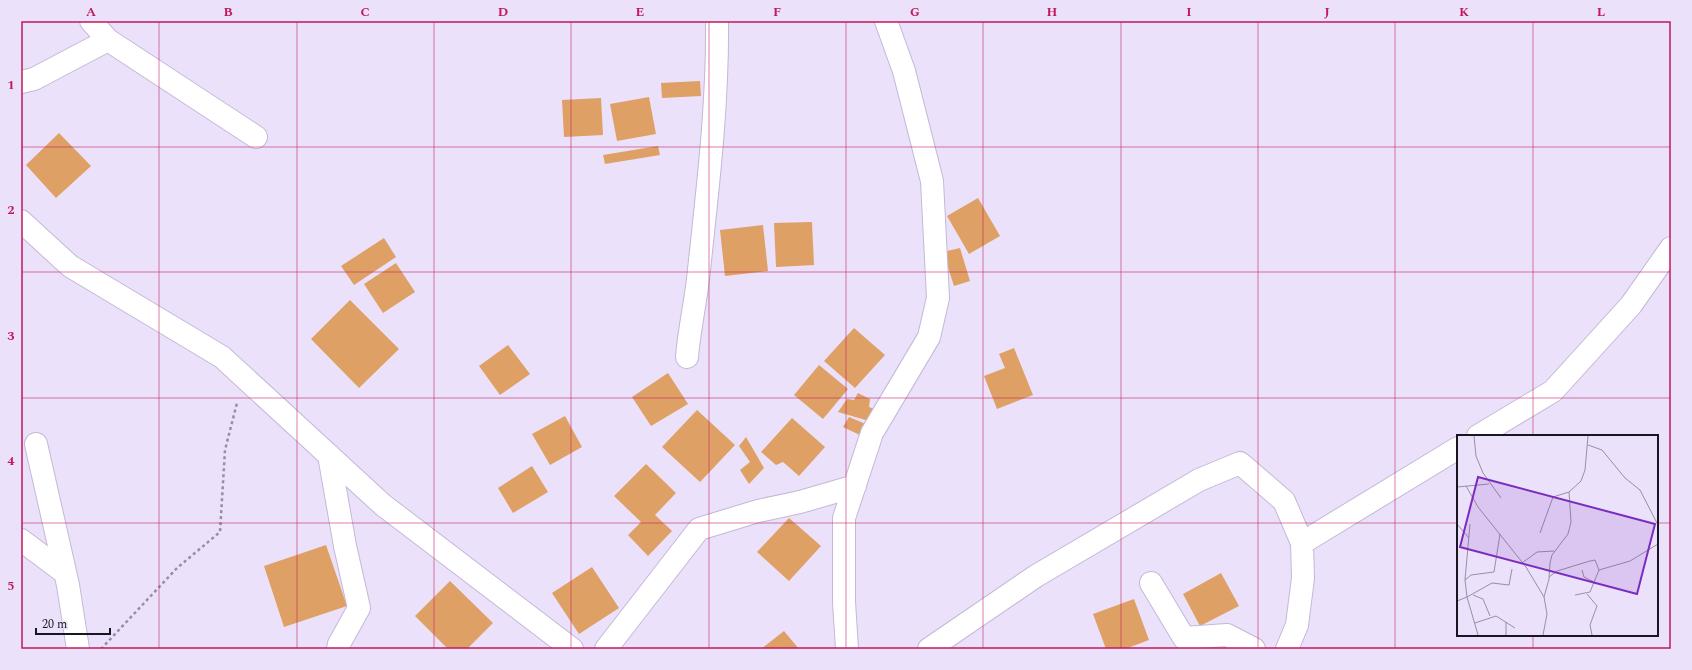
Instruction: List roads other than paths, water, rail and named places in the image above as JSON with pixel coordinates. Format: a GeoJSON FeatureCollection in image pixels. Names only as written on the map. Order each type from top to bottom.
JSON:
{"type":"FeatureCollection","features":[{"type":"Feature","properties":{"kind":"street"},"geometry":{"type":"LineString","coordinates":[[91,21],[108,40],[256,137]]}},
{"type":"Feature","properties":{"kind":"street"},"geometry":{"type":"LineString","coordinates":[[687,357],[698,281],[708,177],[717,54],[717,21]]}},
{"type":"Feature","properties":{"kind":"street"},"geometry":{"type":"LineString","coordinates":[[847,649],[844,602],[844,518],[872,433],[929,337],[938,298],[932,181],[904,71],[886,21]]}},
{"type":"Feature","properties":{"kind":"street"},"geometry":{"type":"LineString","coordinates":[[21,82],[34,79],[108,40]]}},
{"type":"Feature","properties":{"kind":"street"},"geometry":{"type":"LineString","coordinates":[[21,221],[70,266],[222,357],[384,505],[572,649]]}},
{"type":"Feature","properties":{"kind":"street"},"geometry":{"type":"LineString","coordinates":[[1480,435],[1553,391],[1630,305],[1671,248]]}},
{"type":"Feature","properties":{"kind":"street"},"geometry":{"type":"LineString","coordinates":[[36,444],[65,572],[78,649]]}},
{"type":"Feature","properties":{"kind":"street"},"geometry":{"type":"LineString","coordinates":[[1302,543],[1457,449]]}},
{"type":"Feature","properties":{"kind":"street"},"geometry":{"type":"LineString","coordinates":[[329,455],[345,546],[358,608],[339,644],[338,649]]}},
{"type":"Feature","properties":{"kind":"street"},"geometry":{"type":"LineString","coordinates":[[929,649],[1043,572],[1199,480],[1240,463],[1284,502],[1302,543],[1303,578],[1297,625],[1287,649]]}},
{"type":"Feature","properties":{"kind":"street"},"geometry":{"type":"LineString","coordinates":[[606,649],[699,529],[758,510],[800,502],[855,486]]}},
{"type":"Feature","properties":{"kind":"street"},"geometry":{"type":"LineString","coordinates":[[21,540],[65,572]]}},
{"type":"Feature","properties":{"kind":"street"},"geometry":{"type":"LineString","coordinates":[[1151,583],[1184,638],[1227,635],[1254,649]]}}]}
